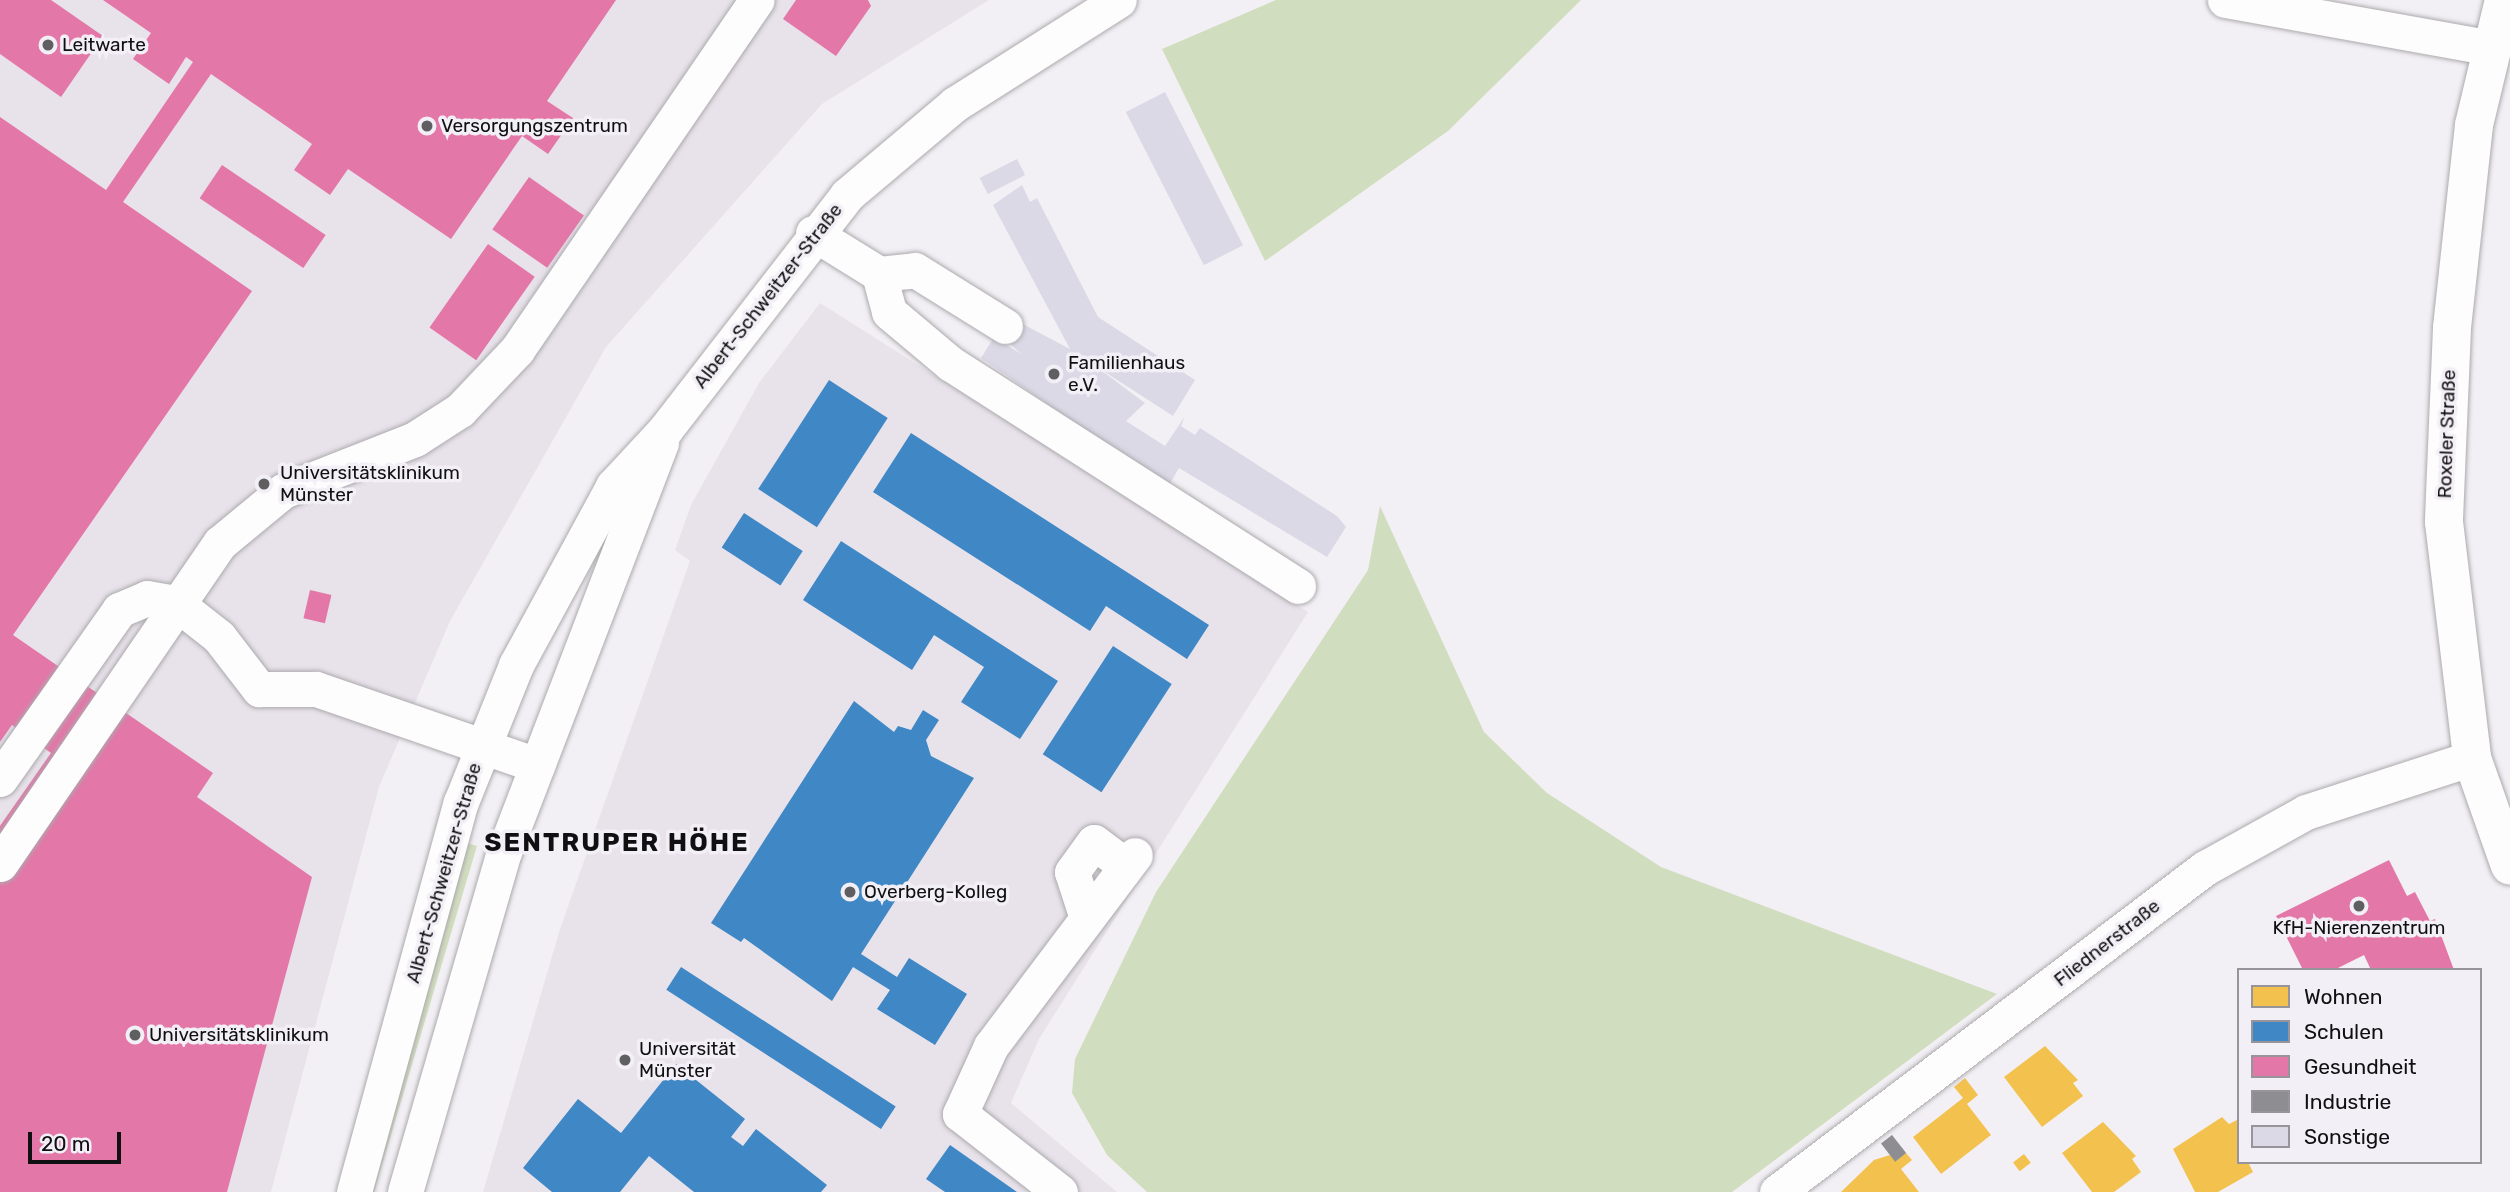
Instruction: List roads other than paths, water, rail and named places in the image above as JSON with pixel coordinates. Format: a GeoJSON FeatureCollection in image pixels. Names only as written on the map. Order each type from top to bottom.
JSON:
{"type":"FeatureCollection","features":[{"type":"Feature","properties":{"kind":"main road","name":"Roxeler Straße"},"geometry":{"type":"LineString","coordinates":[[2504,0],[2474,125],[2452,328],[2444,522],[2472,758],[2510,866]]}},
{"type":"Feature","properties":{"kind":"street"},"geometry":{"type":"LineString","coordinates":[[3,848],[134,669],[220,543],[283,491],[415,439],[460,410],[517,350],[757,0]]}},
{"type":"Feature","properties":{"kind":"street","name":"Albert-Schweitzer-Straße"},"geometry":{"type":"LineString","coordinates":[[354,1192],[452,831],[482,746],[574,551],[613,486],[665,430],[813,233],[955,104],[1119,0]]}},
{"type":"Feature","properties":{"kind":"street"},"geometry":{"type":"LineString","coordinates":[[2225,0],[2492,48]]}},
{"type":"Feature","properties":{"kind":"street"},"geometry":{"type":"LineString","coordinates":[[813,233],[879,274],[915,270],[1004,326]]}},
{"type":"Feature","properties":{"kind":"street"},"geometry":{"type":"LineString","coordinates":[[879,274],[889,312],[951,364],[1298,586]]}},
{"type":"Feature","properties":{"kind":"street","name":"Albert-Schweitzer-Straße"},"geometry":{"type":"LineString","coordinates":[[405,1192],[504,852],[665,430]]}},
{"type":"Feature","properties":{"kind":"street"},"geometry":{"type":"LineString","coordinates":[[0,779],[119,610],[147,598],[176,604],[219,638],[259,689],[316,689],[537,765]]}},
{"type":"Feature","properties":{"kind":"street","name":"Fliednerstraße"},"geometry":{"type":"LineString","coordinates":[[1777,1192],[2205,868],[2306,812],[2472,758]]}},
{"type":"Feature","properties":{"kind":"street"},"geometry":{"type":"LineString","coordinates":[[1060,1192],[960,1114],[991,1046],[1131,860]]}},
{"type":"Feature","properties":{"kind":"place","name":"Leitwarte"},"geometry":{"type":"Point","coordinates":[48,45]}},
{"type":"Feature","properties":{"kind":"place","name":"Versorgungszentrum"},"geometry":{"type":"Point","coordinates":[427,126]}},
{"type":"Feature","properties":{"kind":"place","name":"Familienhaus e.V."},"geometry":{"type":"Point","coordinates":[1054,374]}},
{"type":"Feature","properties":{"kind":"place","name":"Universitätsklinikum Münster"},"geometry":{"type":"Point","coordinates":[264,484]}},
{"type":"Feature","properties":{"kind":"place","name":"Overberg-Kolleg"},"geometry":{"type":"Point","coordinates":[850,892]}},
{"type":"Feature","properties":{"kind":"place","name":"KfH-Nierenzentrum"},"geometry":{"type":"Point","coordinates":[2359,906]}},
{"type":"Feature","properties":{"kind":"place","name":"Universitätsklinikum"},"geometry":{"type":"Point","coordinates":[135,1035]}},
{"type":"Feature","properties":{"kind":"place","name":"Universität Münster"},"geometry":{"type":"Point","coordinates":[625,1060]}},
{"type":"Feature","properties":{"kind":"district","name":"SENTRUPER HÖHE"},"geometry":{"type":"Point","coordinates":[617,843]}}]}
